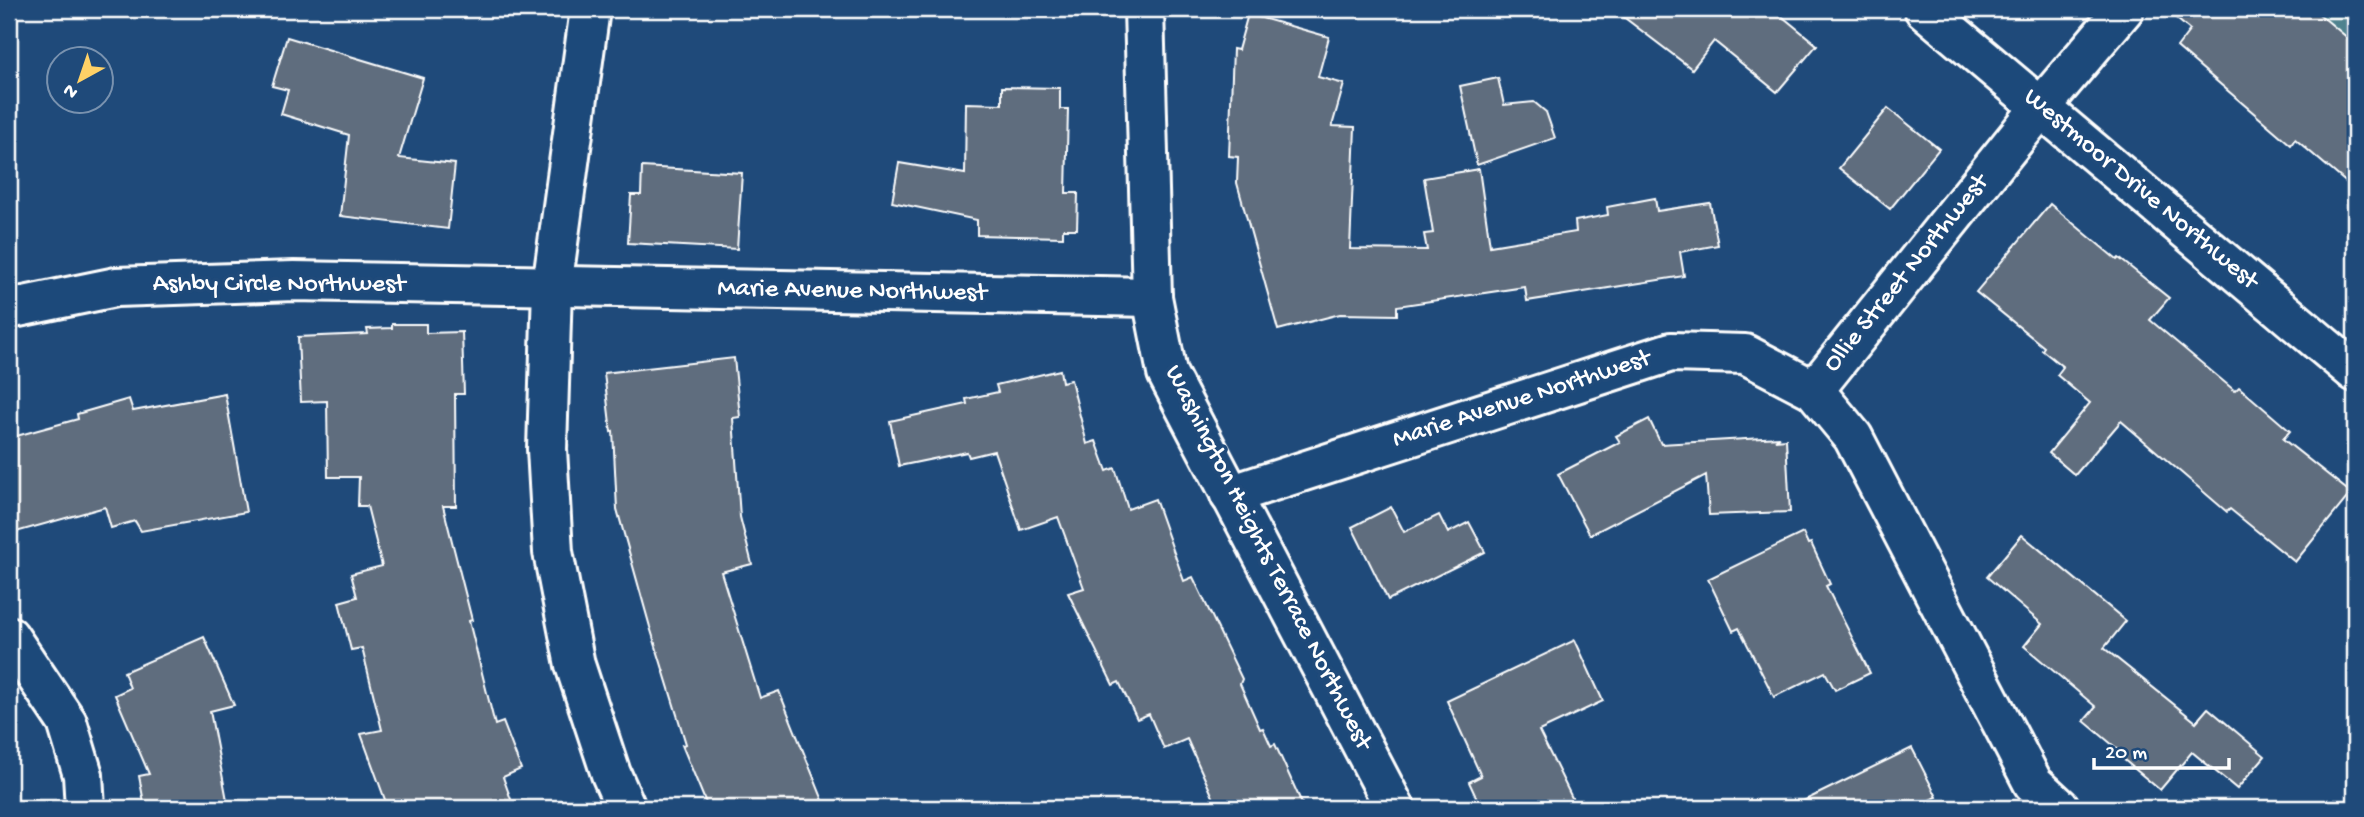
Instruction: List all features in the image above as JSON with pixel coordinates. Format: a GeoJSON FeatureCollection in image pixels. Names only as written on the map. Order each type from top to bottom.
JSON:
{"type":"FeatureCollection","features":[{"type":"Feature","properties":{"kind":"street"},"geometry":{"type":"LineString","coordinates":[[590,9],[552,287],[547,449],[553,552],[575,665],[611,774],[626,808]]}},
{"type":"Feature","properties":{"kind":"street","name":"Washington Heights Terrace Northwest"},"geometry":{"type":"LineString","coordinates":[[1144,9],[1152,297],[1167,373],[1395,808]]}},
{"type":"Feature","properties":{"kind":"street","name":"Westmoor Drive Northwest"},"geometry":{"type":"LineString","coordinates":[[1924,9],[2355,372]]}},
{"type":"Feature","properties":{"kind":"street","name":"Ollie Street Northwest"},"geometry":{"type":"LineString","coordinates":[[2060,808],[2033,783],[1853,437],[1814,390],[2041,107],[2124,9]]}},
{"type":"Feature","properties":{"kind":"street","name":"Ashby Circle Northwest"},"geometry":{"type":"LineString","coordinates":[[9,309],[116,287],[294,281],[552,287]]}},
{"type":"Feature","properties":{"kind":"street","name":"Marie Avenue Northwest"},"geometry":{"type":"LineString","coordinates":[[552,287],[1152,297]]}},
{"type":"Feature","properties":{"kind":"street","name":"Marie Avenue Northwest"},"geometry":{"type":"LineString","coordinates":[[1230,495],[1671,352],[1745,354],[1814,390]]}},
{"type":"Feature","properties":{"kind":"street"},"geometry":{"type":"LineString","coordinates":[[9,636],[67,722],[83,775],[85,808]]}},
{"type":"Feature","properties":{"kind":"green space"},"geometry":{"type":"Polygon","coordinates":[[[2253,9],[2355,9],[2355,87],[2253,9]]]}},
{"type":"Feature","properties":{"kind":"building"},"geometry":{"type":"Polygon","coordinates":[[[1613,9],[1773,9],[1817,45],[1777,92],[1714,41],[1692,69],[1613,9]]]}},
{"type":"Feature","properties":{"kind":"building"},"geometry":{"type":"Polygon","coordinates":[[[2165,9],[2313,9],[2355,44],[2355,190],[2295,139],[2291,145],[2177,47],[2190,30],[2165,9]]]}},
{"type":"Feature","properties":{"kind":"building"},"geometry":{"type":"Polygon","coordinates":[[[1248,14],[1329,37],[1318,77],[1344,84],[1332,126],[1355,127],[1350,249],[1427,250],[1424,234],[1433,233],[1424,178],[1479,169],[1490,246],[1576,232],[1575,221],[1608,215],[1607,207],[1655,198],[1657,211],[1710,203],[1718,245],[1680,252],[1684,276],[1527,301],[1525,287],[1397,306],[1397,315],[1340,314],[1278,330],[1237,183],[1238,157],[1229,156],[1233,49],[1238,50],[1248,14]]]}},
{"type":"Feature","properties":{"kind":"building"},"geometry":{"type":"Polygon","coordinates":[[[287,37],[423,78],[399,158],[455,164],[448,229],[340,216],[349,135],[281,114],[288,90],[272,86],[287,37]]]}},
{"type":"Feature","properties":{"kind":"building"},"geometry":{"type":"Polygon","coordinates":[[[1498,78],[1504,105],[1534,102],[1546,112],[1555,138],[1477,165],[1460,86],[1498,78]]]}},
{"type":"Feature","properties":{"kind":"building"},"geometry":{"type":"Polygon","coordinates":[[[1002,87],[1060,88],[1060,109],[1068,109],[1066,193],[1078,193],[1077,229],[1063,229],[1063,237],[977,235],[977,220],[892,202],[899,163],[965,174],[966,103],[1002,104],[1002,87]]]}},
{"type":"Feature","properties":{"kind":"building"},"geometry":{"type":"Polygon","coordinates":[[[1888,108],[1939,149],[1890,209],[1839,168],[1888,108]]]}},
{"type":"Feature","properties":{"kind":"building"},"geometry":{"type":"Polygon","coordinates":[[[642,167],[742,173],[737,249],[628,243],[631,195],[641,195],[642,167]]]}},
{"type":"Feature","properties":{"kind":"building"},"geometry":{"type":"Polygon","coordinates":[[[2050,204],[2117,260],[2119,258],[2169,298],[2150,320],[2235,391],[2239,387],[2290,431],[2283,439],[2351,493],[2295,562],[2230,509],[2227,512],[2121,421],[2075,475],[2049,453],[2090,403],[2057,375],[2063,367],[2042,350],[2044,347],[1976,292],[2050,204]]]}},
{"type":"Feature","properties":{"kind":"building"},"geometry":{"type":"Polygon","coordinates":[[[392,324],[426,324],[426,333],[462,332],[464,394],[455,394],[456,506],[443,506],[495,725],[503,722],[521,769],[503,777],[514,808],[388,808],[361,734],[382,730],[362,648],[351,650],[339,602],[357,597],[351,574],[382,566],[367,506],[358,506],[359,477],[328,477],[327,401],[301,402],[298,337],[368,334],[367,329],[392,328],[392,324]]]}},
{"type":"Feature","properties":{"kind":"building"},"geometry":{"type":"Polygon","coordinates":[[[734,358],[740,417],[733,418],[740,517],[752,564],[721,572],[760,698],[779,691],[826,808],[708,808],[682,745],[686,744],[617,509],[613,431],[611,432],[604,373],[734,358]]]}},
{"type":"Feature","properties":{"kind":"building"},"geometry":{"type":"Polygon","coordinates":[[[1060,370],[1062,382],[1071,380],[1087,444],[1096,441],[1107,471],[1115,468],[1128,509],[1155,499],[1184,581],[1193,577],[1242,679],[1240,684],[1260,729],[1263,728],[1271,746],[1275,744],[1304,808],[1218,808],[1187,739],[1164,749],[1149,714],[1137,719],[1119,682],[1113,685],[1068,593],[1084,588],[1058,517],[1021,530],[994,451],[969,457],[967,452],[899,466],[890,421],[967,404],[966,399],[998,392],[996,385],[1060,370]]]}},
{"type":"Feature","properties":{"kind":"building"},"geometry":{"type":"Polygon","coordinates":[[[225,394],[246,512],[141,531],[135,521],[111,528],[105,507],[9,534],[9,438],[78,419],[77,414],[129,399],[133,411],[225,394]]]}},
{"type":"Feature","properties":{"kind":"building"},"geometry":{"type":"Polygon","coordinates":[[[1649,419],[1661,444],[1780,437],[1775,440],[1786,439],[1790,512],[1709,515],[1706,475],[1590,535],[1558,474],[1620,442],[1616,436],[1649,419]]]}},
{"type":"Feature","properties":{"kind":"building"},"geometry":{"type":"Polygon","coordinates":[[[1391,507],[1404,532],[1439,515],[1448,533],[1469,522],[1485,552],[1388,600],[1352,527],[1391,507]]]}},
{"type":"Feature","properties":{"kind":"building"},"geometry":{"type":"Polygon","coordinates":[[[1803,533],[1808,544],[1811,543],[1830,584],[1826,586],[1870,673],[1835,690],[1825,672],[1774,697],[1739,628],[1733,631],[1708,579],[1803,533]]]}},
{"type":"Feature","properties":{"kind":"building"},"geometry":{"type":"Polygon","coordinates":[[[2022,535],[2126,621],[2104,648],[2196,722],[2208,708],[2265,756],[2237,789],[2192,752],[2160,790],[2123,759],[2126,756],[2084,721],[2096,707],[2024,646],[2042,624],[1987,577],[2022,535]]]}},
{"type":"Feature","properties":{"kind":"building"},"geometry":{"type":"Polygon","coordinates":[[[204,637],[234,705],[210,711],[227,800],[182,808],[145,808],[139,776],[149,774],[115,695],[130,688],[124,672],[204,637]]]}},
{"type":"Feature","properties":{"kind":"building"},"geometry":{"type":"Polygon","coordinates":[[[1575,640],[1603,701],[1539,731],[1577,808],[1481,808],[1469,782],[1481,776],[1447,701],[1575,640]]]}},
{"type":"Feature","properties":{"kind":"building"},"geometry":{"type":"Polygon","coordinates":[[[1912,748],[1937,797],[1913,808],[1789,808],[1912,748]]]}}]}
